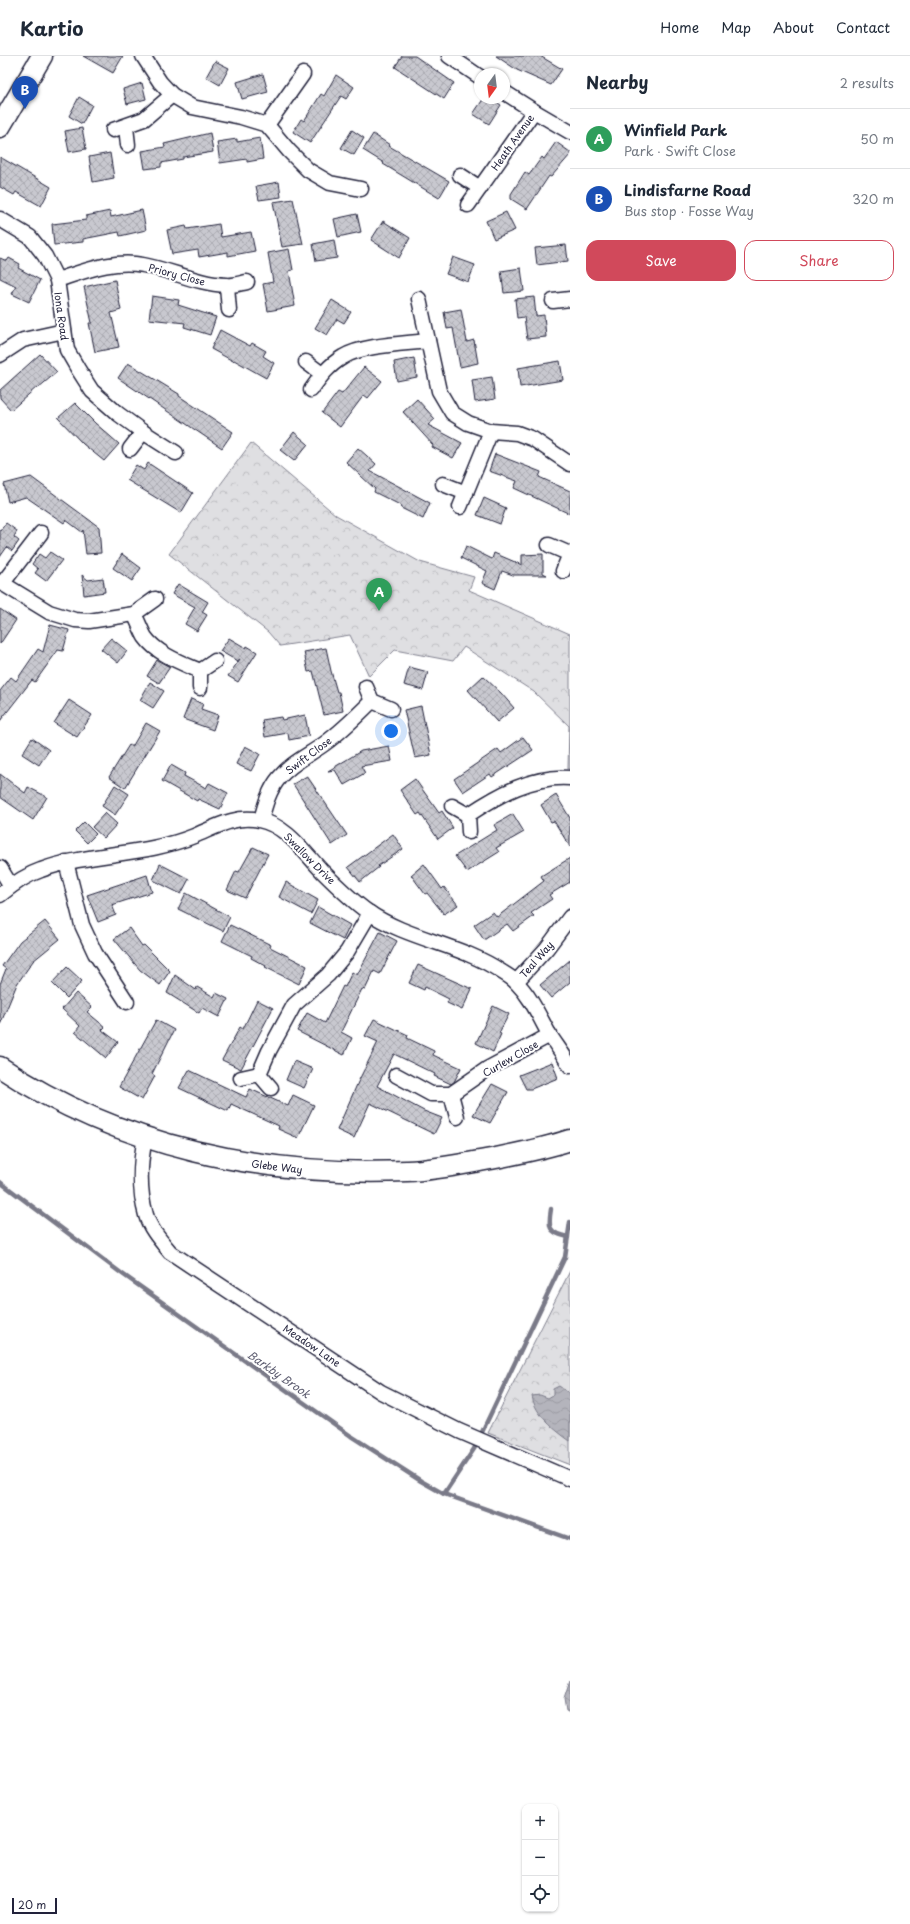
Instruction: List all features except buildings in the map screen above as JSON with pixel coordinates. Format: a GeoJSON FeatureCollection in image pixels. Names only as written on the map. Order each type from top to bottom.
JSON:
{"type":"FeatureCollection","features":[{"type":"Feature","properties":{"kind":"street"},"geometry":{"type":"LineString","coordinates":[[0,127],[42,56]]}},
{"type":"Feature","properties":{"kind":"street"},"geometry":{"type":"LineString","coordinates":[[143,56],[160,82],[172,95],[192,107],[241,117],[267,125],[289,151],[308,170],[330,183],[361,189]]}},
{"type":"Feature","properties":{"kind":"street"},"geometry":{"type":"LineString","coordinates":[[449,56],[474,73]]}},
{"type":"Feature","properties":{"kind":"street"},"geometry":{"type":"LineString","coordinates":[[267,125],[303,74]]}},
{"type":"Feature","properties":{"kind":"street"},"geometry":{"type":"LineString","coordinates":[[128,145],[120,128],[144,119],[172,95]]}},
{"type":"Feature","properties":{"kind":"street"},"geometry":{"type":"LineString","coordinates":[[510,96],[534,111]]}},
{"type":"Feature","properties":{"kind":"street","name":"Heath Avenue"},"geometry":{"type":"LineString","coordinates":[[468,205],[534,111],[570,132]]}},
{"type":"Feature","properties":{"kind":"street"},"geometry":{"type":"LineString","coordinates":[[460,175],[480,188]]}},
{"type":"Feature","properties":{"kind":"street","name":"Iona Road"},"geometry":{"type":"LineString","coordinates":[[0,219],[30,236],[45,256],[57,280],[67,350],[92,391],[142,432],[176,453]]}},
{"type":"Feature","properties":{"kind":"street","name":"Priory Close"},"geometry":{"type":"LineString","coordinates":[[57,280],[89,269],[112,264],[142,264],[198,280],[227,286],[247,282]]}},
{"type":"Feature","properties":{"kind":"street"},"geometry":{"type":"LineString","coordinates":[[227,286],[229,310]]}},
{"type":"Feature","properties":{"kind":"street"},"geometry":{"type":"LineString","coordinates":[[419,299],[439,391],[452,413],[468,423],[491,431],[517,433],[534,439],[570,464]]}},
{"type":"Feature","properties":{"kind":"street"},"geometry":{"type":"LineString","coordinates":[[553,301],[570,299]]}},
{"type":"Feature","properties":{"kind":"street"},"geometry":{"type":"LineString","coordinates":[[0,355],[23,340],[64,331]]}},
{"type":"Feature","properties":{"kind":"street"},"geometry":{"type":"LineString","coordinates":[[311,390],[322,374],[343,357],[361,350],[428,341]]}},
{"type":"Feature","properties":{"kind":"street"},"geometry":{"type":"LineString","coordinates":[[306,362],[322,374]]}},
{"type":"Feature","properties":{"kind":"street"},"geometry":{"type":"LineString","coordinates":[[460,507],[491,431]]}},
{"type":"Feature","properties":{"kind":"street"},"geometry":{"type":"LineString","coordinates":[[130,449],[142,432]]}},
{"type":"Feature","properties":{"kind":"street"},"geometry":{"type":"LineString","coordinates":[[443,484],[466,493]]}},
{"type":"Feature","properties":{"kind":"street"},"geometry":{"type":"LineString","coordinates":[[41,533],[1,583],[49,612],[75,620],[89,621],[134,614],[155,600]]}},
{"type":"Feature","properties":{"kind":"street"},"geometry":{"type":"LineString","coordinates":[[549,545],[570,554],[563,571]]}},
{"type":"Feature","properties":{"kind":"street"},"geometry":{"type":"LineString","coordinates":[[134,614],[145,637],[155,647],[171,657],[200,671]]}},
{"type":"Feature","properties":{"kind":"street"},"geometry":{"type":"LineString","coordinates":[[200,671],[215,661]]}},
{"type":"Feature","properties":{"kind":"street"},"geometry":{"type":"LineString","coordinates":[[200,671],[200,688]]}},
{"type":"Feature","properties":{"kind":"street"},"geometry":{"type":"LineString","coordinates":[[366,687],[372,701],[391,709]]}},
{"type":"Feature","properties":{"kind":"street","name":"Swift Close"},"geometry":{"type":"LineString","coordinates":[[261,820],[268,796],[279,778],[302,758],[324,744],[352,721],[372,701]]}},
{"type":"Feature","properties":{"kind":"street"},"geometry":{"type":"LineString","coordinates":[[468,814],[498,795],[534,782],[570,778]]}},
{"type":"Feature","properties":{"kind":"street"},"geometry":{"type":"LineString","coordinates":[[452,806],[468,814]]}},
{"type":"Feature","properties":{"kind":"street"},"geometry":{"type":"LineString","coordinates":[[468,814],[469,832]]}},
{"type":"Feature","properties":{"kind":"street","name":"Swallow Drive"},"geometry":{"type":"LineString","coordinates":[[0,895],[11,886],[38,871],[66,862],[156,848],[193,837],[221,824],[246,818],[261,820],[279,827],[334,883],[370,913],[404,930],[459,950],[489,964],[516,982]]}},
{"type":"Feature","properties":{"kind":"street"},"geometry":{"type":"LineString","coordinates":[[66,862],[82,925],[95,952],[127,1002]]}},
{"type":"Feature","properties":{"kind":"street"},"geometry":{"type":"LineString","coordinates":[[0,868],[11,886]]}},
{"type":"Feature","properties":{"kind":"street"},"geometry":{"type":"LineString","coordinates":[[259,1074],[268,1051],[294,1005],[328,975],[346,952],[370,913]]}},
{"type":"Feature","properties":{"kind":"street","name":"Teal Way"},"geometry":{"type":"LineString","coordinates":[[516,982],[547,948],[570,917]]}},
{"type":"Feature","properties":{"kind":"street","name":"Curlew Close"},"geometry":{"type":"LineString","coordinates":[[516,982],[534,1005],[550,1035],[570,1066]]}},
{"type":"Feature","properties":{"kind":"street","name":"Curlew Close"},"geometry":{"type":"LineString","coordinates":[[451,1094],[487,1069],[550,1035]]}},
{"type":"Feature","properties":{"kind":"street","name":"Glebe Way"},"geometry":{"type":"LineString","coordinates":[[0,1066],[53,1098],[87,1115],[145,1138],[196,1152],[249,1163],[323,1172],[408,1171],[487,1160],[547,1148],[570,1140]]}},
{"type":"Feature","properties":{"kind":"street"},"geometry":{"type":"LineString","coordinates":[[241,1078],[259,1074]]}},
{"type":"Feature","properties":{"kind":"street"},"geometry":{"type":"LineString","coordinates":[[259,1074],[271,1088]]}},
{"type":"Feature","properties":{"kind":"street"},"geometry":{"type":"LineString","coordinates":[[396,1075],[431,1094],[451,1094],[457,1117]]}},
{"type":"Feature","properties":{"kind":"street","name":"Meadow Lane"},"geometry":{"type":"LineString","coordinates":[[145,1138],[141,1157],[141,1177],[146,1216],[154,1231],[170,1252],[381,1392],[473,1437],[570,1479]]}},
{"type":"Feature","properties":{"kind":"green space"},"geometry":{"type":"Polygon","coordinates":[[[251,443],[336,515],[420,562],[474,577],[469,590],[570,634],[570,769],[568,769],[569,726],[534,692],[464,647],[453,661],[395,650],[369,676],[350,635],[280,646],[268,632],[169,554],[251,443]]]}},
{"type":"Feature","properties":{"kind":"green space"},"geometry":{"type":"Polygon","coordinates":[[[570,1271],[570,1465],[488,1433],[570,1271]]]}},
{"type":"Feature","properties":{"kind":"water"},"geometry":{"type":"Polygon","coordinates":[[[559,1386],[570,1394],[570,1441],[546,1422],[537,1410],[532,1396],[540,1395],[548,1398],[553,1395],[553,1389],[559,1386]]]}},
{"type":"Feature","properties":{"kind":"water"},"geometry":{"type":"Polygon","coordinates":[[[570,1681],[570,1713],[566,1711],[564,1699],[570,1681]]]}},
{"type":"Feature","properties":{"kind":"waterway","name":"Barkby Brook"},"geometry":{"type":"LineString","coordinates":[[0,1182],[121,1273],[351,1436],[421,1481],[444,1494],[570,1539]]}},
{"type":"Feature","properties":{"kind":"waterway"},"geometry":{"type":"LineString","coordinates":[[551,1209],[551,1228],[556,1233],[568,1237]]}},
{"type":"Feature","properties":{"kind":"waterway"},"geometry":{"type":"LineString","coordinates":[[444,1494],[474,1449],[565,1257],[570,1222]]}},
{"type":"Feature","properties":{"kind":"place","name":"Lindisfarne Road"},"geometry":{"type":"Point","coordinates":[25,109]}},
{"type":"Feature","properties":{"kind":"place","name":"Winfield Park"},"geometry":{"type":"Point","coordinates":[379,611]}}]}
